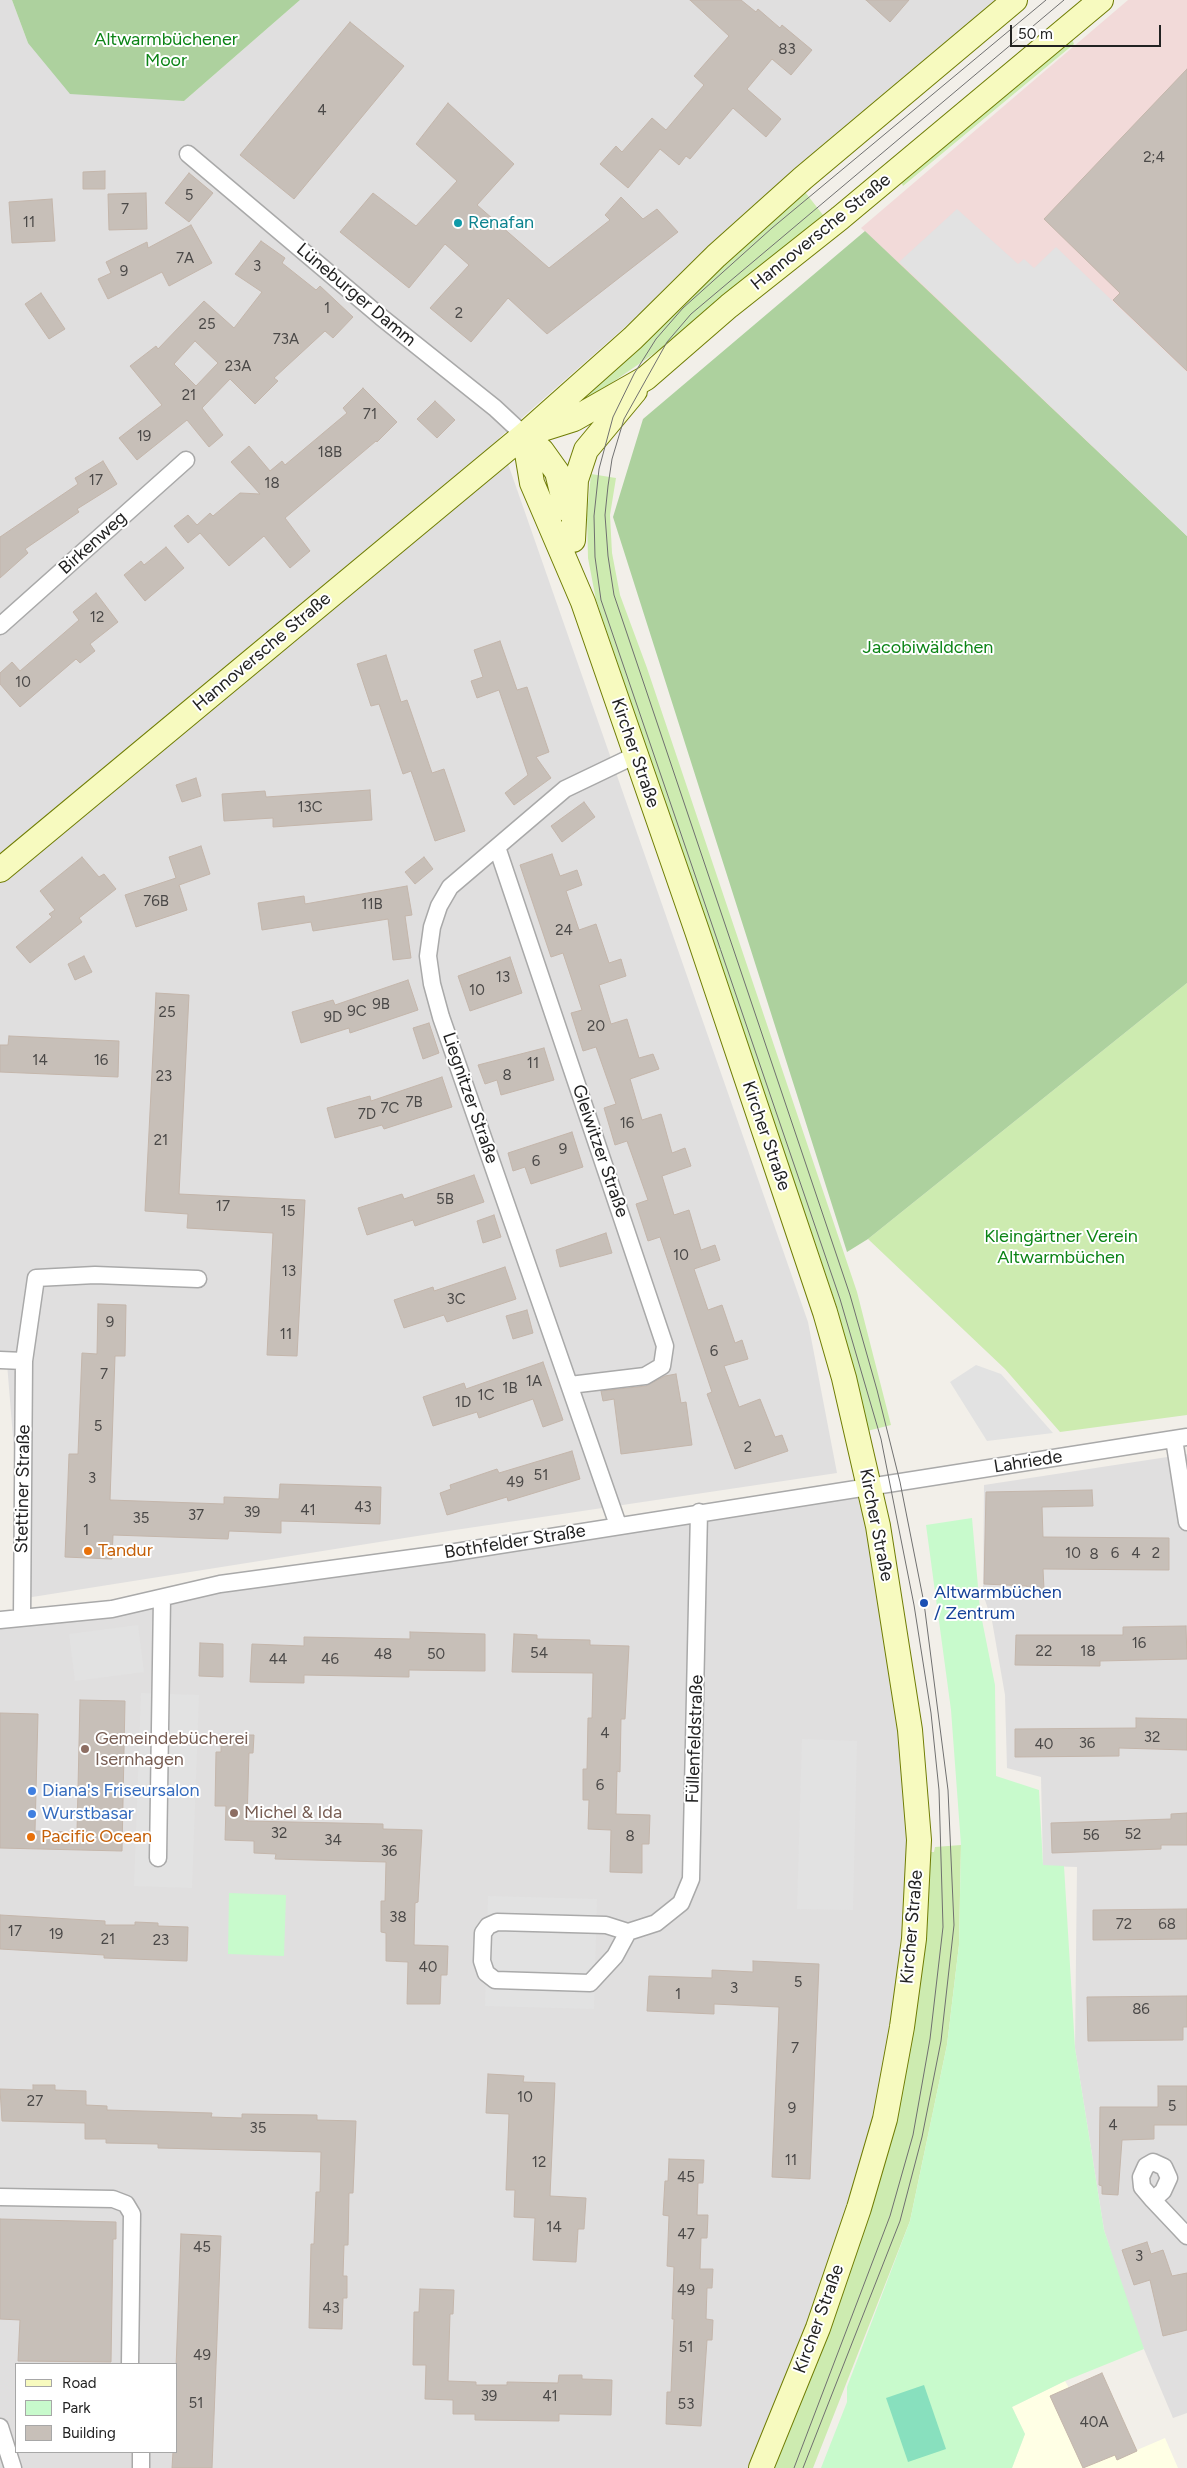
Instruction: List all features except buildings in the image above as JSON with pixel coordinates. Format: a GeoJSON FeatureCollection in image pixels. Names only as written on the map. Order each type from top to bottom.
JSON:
{"type":"FeatureCollection","features":[{"type":"Feature","properties":{"kind":"main road","name":"Hannoversche Straße"},"geometry":{"type":"LineString","coordinates":[[0,870],[524,435],[633,338],[716,256],[803,178],[1015,0]]}},
{"type":"Feature","properties":{"kind":"main road","name":"Hannoversche Straße"},"geometry":{"type":"LineString","coordinates":[[524,435],[574,419],[646,378],[729,306],[853,207],[1101,0]]}},
{"type":"Feature","properties":{"kind":"main road","name":"Kircher Straße"},"geometry":{"type":"LineString","coordinates":[[573,540],[576,480],[586,450],[646,378]]}},
{"type":"Feature","properties":{"kind":"main road","name":"Kircher Straße"},"geometry":{"type":"LineString","coordinates":[[524,435],[542,451],[557,472],[573,540],[583,602]]}},
{"type":"Feature","properties":{"kind":"main road","name":"Kircher Straße"},"geometry":{"type":"LineString","coordinates":[[524,435],[532,483],[583,602],[825,1312],[844,1378],[868,1486],[892,1608],[910,1730],[919,1840],[914,1939],[902,2027],[885,2120],[859,2208],[818,2328],[761,2468]]}},
{"type":"Feature","properties":{"kind":"street","name":"Lüneburger Damm"},"geometry":{"type":"LineString","coordinates":[[188,154],[381,317],[495,408],[524,435]]}},
{"type":"Feature","properties":{"kind":"street","name":"Birkenweg"},"geometry":{"type":"LineString","coordinates":[[0,626],[186,460]]}},
{"type":"Feature","properties":{"kind":"street","name":"Liegnitzer Straße"},"geometry":{"type":"LineString","coordinates":[[618,1525],[442,1017],[430,974],[428,956],[432,927],[439,906],[450,887],[565,789],[636,755]]}},
{"type":"Feature","properties":{"kind":"street","name":"Gleiwitzer Straße"},"geometry":{"type":"LineString","coordinates":[[497,846],[665,1346],[662,1366],[645,1376],[570,1384]]}},
{"type":"Feature","properties":{"kind":"street","name":"Stettiner Straße"},"geometry":{"type":"LineString","coordinates":[[22,1617],[24,1361],[36,1278],[95,1275],[198,1279]]}},
{"type":"Feature","properties":{"kind":"street"},"geometry":{"type":"LineString","coordinates":[[0,1360],[24,1361]]}},
{"type":"Feature","properties":{"kind":"street","name":"Lahriede"},"geometry":{"type":"LineString","coordinates":[[868,1486],[954,1475],[1180,1438]]}},
{"type":"Feature","properties":{"kind":"street"},"geometry":{"type":"LineString","coordinates":[[1180,1438],[1187,1522]]}},
{"type":"Feature","properties":{"kind":"street","name":"Bothfelder Straße"},"geometry":{"type":"LineString","coordinates":[[0,1620],[112,1609],[220,1584],[448,1553],[868,1486]]}},
{"type":"Feature","properties":{"kind":"street","name":"Füllenfeldstraße"},"geometry":{"type":"LineString","coordinates":[[628,1932],[656,1923],[681,1903],[691,1879],[699,1512]]}},
{"type":"Feature","properties":{"kind":"street"},"geometry":{"type":"LineString","coordinates":[[158,1858],[162,1598]]}},
{"type":"Feature","properties":{"kind":"street"},"geometry":{"type":"LineString","coordinates":[[497,1922],[606,1925],[628,1932],[615,1956],[590,1983],[495,1980],[486,1973],[482,1961],[483,1933],[488,1926],[497,1922]]}},
{"type":"Feature","properties":{"kind":"street"},"geometry":{"type":"LineString","coordinates":[[0,2197],[113,2199],[126,2204],[132,2214],[130,2363]]}},
{"type":"Feature","properties":{"kind":"street"},"geometry":{"type":"LineString","coordinates":[[1153,2200],[1187,2236]]}},
{"type":"Feature","properties":{"kind":"street"},"geometry":{"type":"LineString","coordinates":[[0,2427],[14,2468]]}},
{"type":"Feature","properties":{"kind":"street"},"geometry":{"type":"LineString","coordinates":[[141,2453],[141,2468]]}},
{"type":"Feature","properties":{"kind":"shaded area"},"geometry":{"type":"Polygon","coordinates":[[[0,0],[12,0],[28,43],[184,101],[300,0],[996,0],[499,438],[808,1322],[837,1473],[455,1530],[26,1598],[6,1351],[0,1351],[0,0]]]}},
{"type":"Feature","properties":{"kind":"shaded area"},"geometry":{"type":"Polygon","coordinates":[[[1128,0],[1187,0],[1187,536],[861,228],[1128,0]]]}},
{"type":"Feature","properties":{"kind":"shaded area"},"geometry":{"type":"Polygon","coordinates":[[[957,209],[1018,264],[1024,259],[1034,268],[1056,247],[1187,372],[1187,536],[899,262],[957,209]]]}},
{"type":"Feature","properties":{"kind":"shaded area"},"geometry":{"type":"Polygon","coordinates":[[[976,1365],[1001,1374],[1053,1433],[987,1441],[950,1382],[976,1365]]]}},
{"type":"Feature","properties":{"kind":"shaded area"},"geometry":{"type":"Polygon","coordinates":[[[1187,1454],[1187,2413],[1173,2418],[1135,2328],[1104,2230],[1075,2048],[1077,1867],[1043,1866],[1041,1777],[1007,1768],[1005,1695],[992,1621],[983,1594],[984,1485],[1187,1454]]]}},
{"type":"Feature","properties":{"kind":"shaded area"},"geometry":{"type":"Polygon","coordinates":[[[869,1486],[919,1840],[885,2119],[761,2468],[0,2468],[0,1620],[869,1486]]]}},
{"type":"Feature","properties":{"kind":"shaded area"},"geometry":{"type":"Polygon","coordinates":[[[138,1625],[144,1672],[75,1681],[69,1634],[138,1625]]]}},
{"type":"Feature","properties":{"kind":"shaded area"},"geometry":{"type":"Polygon","coordinates":[[[141,1693],[199,1695],[192,1888],[134,1886],[141,1693]]]}},
{"type":"Feature","properties":{"kind":"shaded area"},"geometry":{"type":"Polygon","coordinates":[[[802,1739],[857,1741],[853,1910],[797,1909],[802,1739]]]}},
{"type":"Feature","properties":{"kind":"shaded area"},"geometry":{"type":"Polygon","coordinates":[[[488,1896],[597,1899],[594,2009],[485,2006],[488,1896]]]}},
{"type":"Feature","properties":{"kind":"shaded area"},"geometry":{"type":"Polygon","coordinates":[[[1102,2373],[1137,2450],[1165,2438],[1178,2468],[1012,2468],[1025,2434],[1012,2407],[1065,2381],[1069,2388],[1102,2373]]]}},
{"type":"Feature","properties":{"kind":"green space","name":"Altwarmbüchener Moor"},"geometry":{"type":"Polygon","coordinates":[[[12,0],[300,0],[184,101],[70,94],[28,43],[12,0]]]}},
{"type":"Feature","properties":{"kind":"green space"},"geometry":{"type":"Polygon","coordinates":[[[1072,39],[1074,44],[903,186],[901,181],[1072,39]]]}},
{"type":"Feature","properties":{"kind":"green space"},"geometry":{"type":"Polygon","coordinates":[[[805,192],[823,215],[691,328],[568,413],[546,421],[698,284],[805,192]]]}},
{"type":"Feature","properties":{"kind":"green space","name":"Jacobiwäldchen"},"geometry":{"type":"Polygon","coordinates":[[[865,231],[1187,536],[1187,983],[868,1239],[847,1252],[613,517],[643,419],[865,231]]]}},
{"type":"Feature","properties":{"kind":"green space"},"geometry":{"type":"Polygon","coordinates":[[[591,474],[616,478],[610,515],[612,553],[620,595],[647,668],[857,1292],[891,1425],[867,1431],[837,1307],[596,600],[588,558],[587,515],[591,474]]]}},
{"type":"Feature","properties":{"kind":"green space","name":"Kleingärtner Verein Altwarmbüchen"},"geometry":{"type":"Polygon","coordinates":[[[1187,983],[1187,1415],[1060,1432],[1005,1369],[868,1239],[1187,983]]]}},
{"type":"Feature","properties":{"kind":"green space"},"geometry":{"type":"Polygon","coordinates":[[[972,1518],[980,1610],[995,1685],[996,1776],[1039,1790],[1043,1865],[1064,1866],[1075,2048],[1104,2230],[1144,2349],[1065,2381],[1012,2407],[1025,2434],[1012,2468],[821,2468],[847,2402],[847,2387],[910,2221],[947,2045],[959,1945],[961,1845],[951,1710],[926,1525],[972,1518]]]}},
{"type":"Feature","properties":{"kind":"green space"},"geometry":{"type":"Polygon","coordinates":[[[961,1845],[959,1945],[947,2045],[910,2221],[813,2468],[773,2468],[869,2212],[904,2080],[926,1930],[926,1852],[934,1852],[935,1847],[961,1845]]]}},
{"type":"Feature","properties":{"kind":"green space"},"geometry":{"type":"Polygon","coordinates":[[[229,1893],[286,1895],[284,1956],[228,1954],[229,1893]]]}},
{"type":"Feature","properties":{"kind":"green space"},"geometry":{"type":"Polygon","coordinates":[[[924,2385],[946,2449],[908,2462],[886,2398],[924,2385]]]}},
{"type":"Feature","properties":{"kind":"tram line"},"geometry":{"type":"LineString","coordinates":[[794,2468],[890,2216],[913,2135],[930,2039],[943,1927],[939,1790],[931,1713],[914,1605],[881,1439],[840,1299],[601,600],[595,557],[594,516],[599,469],[613,417],[634,374],[656,339],[683,308],[772,228],[1046,0]]}},
{"type":"Feature","properties":{"kind":"tram line"},"geometry":{"type":"LineString","coordinates":[[803,2468],[900,2221],[922,2137],[941,2041],[954,1925],[948,1790],[924,1603],[900,1482],[877,1390],[850,1295],[614,595],[608,556],[605,515],[608,486],[612,459],[624,419],[667,342],[691,314],[1064,0]]}},
{"type":"Feature","properties":{"kind":"place","name":"Renafan"},"geometry":{"type":"Point","coordinates":[458,223]}},
{"type":"Feature","properties":{"kind":"place","name":"Tandur"},"geometry":{"type":"Point","coordinates":[88,1551]}},
{"type":"Feature","properties":{"kind":"place","name":"Altwarmbüchen / Zentrum"},"geometry":{"type":"Point","coordinates":[924,1603]}},
{"type":"Feature","properties":{"kind":"place","name":"Gemeindebücherei Isernhagen"},"geometry":{"type":"Point","coordinates":[85,1749]}},
{"type":"Feature","properties":{"kind":"place","name":"Diana's Friseursalon"},"geometry":{"type":"Point","coordinates":[32,1791]}},
{"type":"Feature","properties":{"kind":"place","name":"Michel & Ida"},"geometry":{"type":"Point","coordinates":[234,1813]}},
{"type":"Feature","properties":{"kind":"place","name":"Wurstbasar"},"geometry":{"type":"Point","coordinates":[32,1814]}},
{"type":"Feature","properties":{"kind":"place","name":"Pacific Ocean"},"geometry":{"type":"Point","coordinates":[31,1837]}}]}
